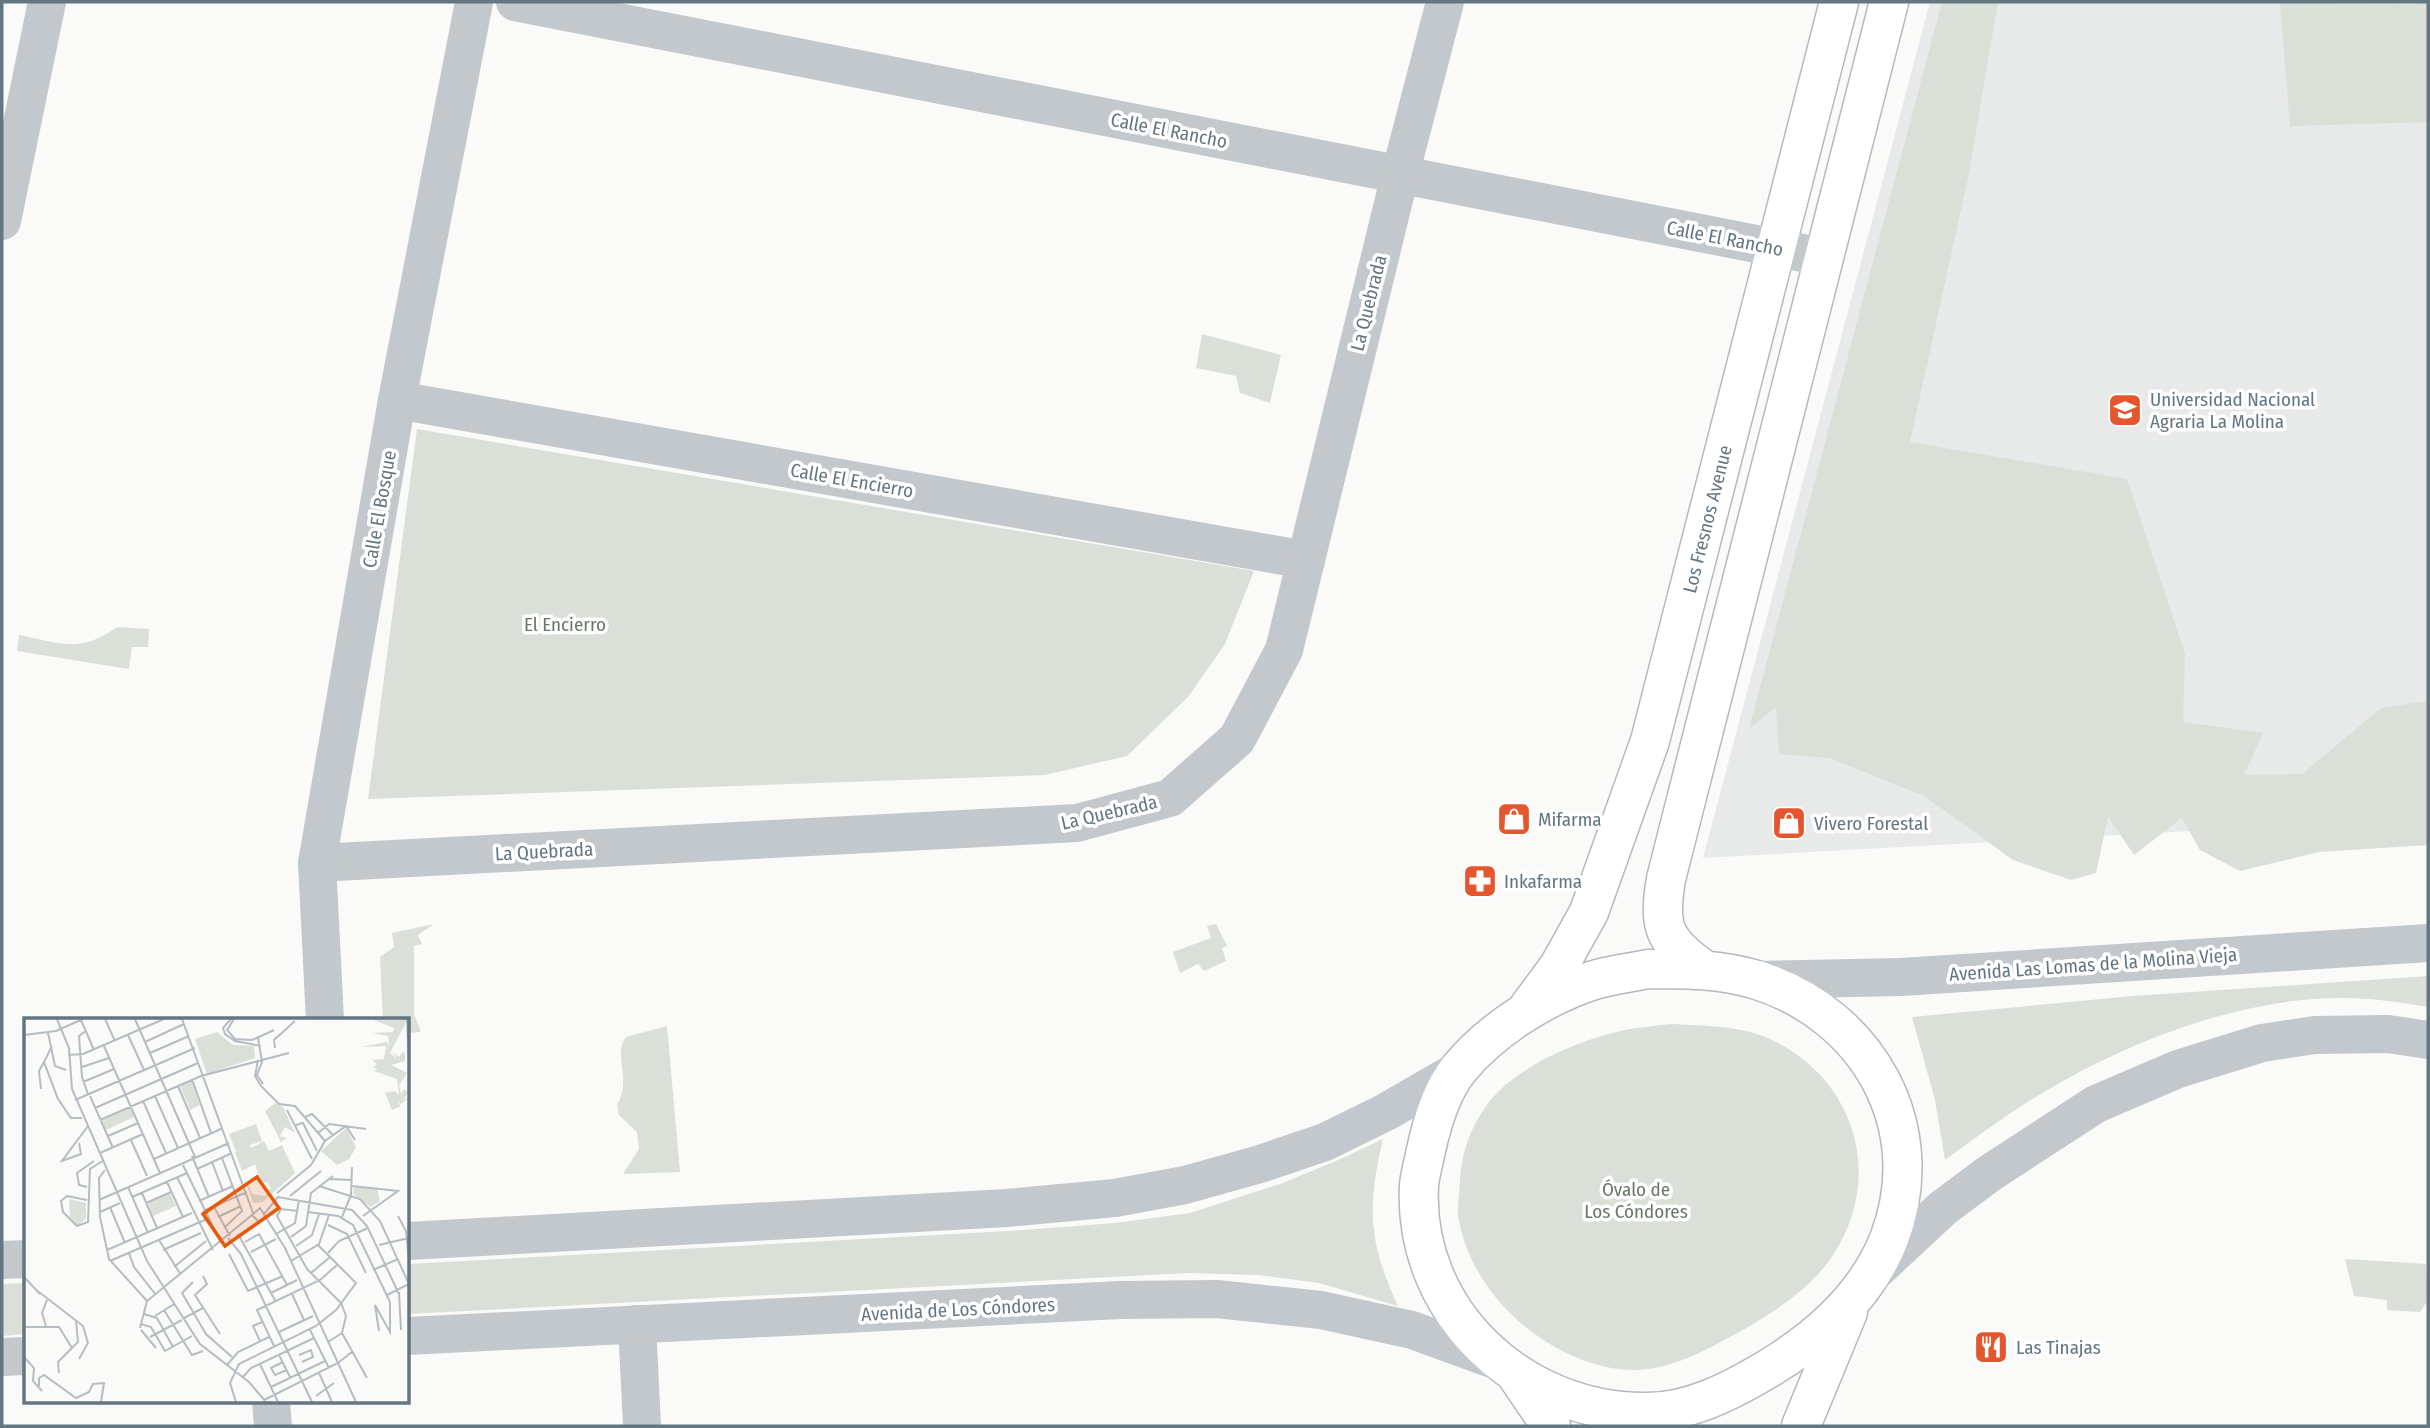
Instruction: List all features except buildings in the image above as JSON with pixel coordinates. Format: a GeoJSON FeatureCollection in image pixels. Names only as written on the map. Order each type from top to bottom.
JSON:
{"type":"FeatureCollection","features":[{"type":"Feature","properties":{"kind":"main road","name":"Los Fresnos Avenue"},"geometry":{"type":"LineString","coordinates":[[1522,1015],[1559,966],[1589,912],[1650,741],[1839,2]]}},
{"type":"Feature","properties":{"kind":"main road"},"geometry":{"type":"LineString","coordinates":[[1703,969],[1683,955],[1666,935],[1661,906],[1665,878],[1889,2]]}},
{"type":"Feature","properties":{"kind":"main road"},"geometry":{"type":"LineString","coordinates":[[1551,1426],[1508,1368],[1475,1338],[1452,1310],[1430,1268],[1420,1225],[1419,1183],[1440,1103],[1457,1071],[1480,1048],[1522,1015],[1557,995],[1594,980],[1648,969],[1703,969],[1757,980],[1797,997],[1834,1021],[1865,1054],[1885,1088],[1899,1123],[1902,1159],[1900,1199],[1888,1241],[1861,1288],[1801,1426]]}},
{"type":"Feature","properties":{"kind":"main road"},"geometry":{"type":"LineString","coordinates":[[1508,1368],[1559,1396],[1600,1408],[1645,1413],[1684,1409],[1722,1394],[1788,1357],[1825,1329],[1861,1288]]}},
{"type":"Feature","properties":{"kind":"street"},"geometry":{"type":"LineString","coordinates":[[3,213],[47,2]]}},
{"type":"Feature","properties":{"kind":"street","name":"Calle El Bosque"},"geometry":{"type":"LineString","coordinates":[[325,1018],[317,863],[397,400],[474,2]]}},
{"type":"Feature","properties":{"kind":"street","name":"Calle El Rancho"},"geometry":{"type":"LineString","coordinates":[[515,2],[1823,257]]}},
{"type":"Feature","properties":{"kind":"street","name":"La Quebrada"},"geometry":{"type":"LineString","coordinates":[[317,863],[1076,823],[1170,798],[1237,739],[1284,650],[1445,2]]}},
{"type":"Feature","properties":{"kind":"street","name":"Calle El Encierro"},"geometry":{"type":"LineString","coordinates":[[397,400],[1306,560]]}},
{"type":"Feature","properties":{"kind":"street","name":"Avenida Las Lomas de la Molina Vieja"},"geometry":{"type":"LineString","coordinates":[[1757,980],[1901,977],[2428,943]]}},
{"type":"Feature","properties":{"kind":"street"},"geometry":{"type":"LineString","coordinates":[[1861,1288],[1944,1208],[1990,1173],[2096,1104],[2178,1069],[2262,1043],[2315,1035],[2388,1034],[2428,1040]]}},
{"type":"Feature","properties":{"kind":"street"},"geometry":{"type":"LineString","coordinates":[[410,1241],[1007,1208],[1115,1198],[1185,1185],[1325,1142],[1386,1112],[1457,1071]]}},
{"type":"Feature","properties":{"kind":"street"},"geometry":{"type":"LineString","coordinates":[[2,1261],[24,1259]]}},
{"type":"Feature","properties":{"kind":"street","name":"Avenida de Los Cóndores"},"geometry":{"type":"LineString","coordinates":[[410,1336],[1120,1300],[1217,1299],[1334,1313],[1412,1330],[1508,1368]]}},
{"type":"Feature","properties":{"kind":"street"},"geometry":{"type":"LineString","coordinates":[[636,1324],[642,1426]]}},
{"type":"Feature","properties":{"kind":"street"},"geometry":{"type":"LineString","coordinates":[[2,1357],[24,1356]]}},
{"type":"Feature","properties":{"kind":"street"},"geometry":{"type":"LineString","coordinates":[[271,1404],[273,1426]]}},
{"type":"Feature","properties":{"kind":"shaded area","name":"Universidad Nacional Agraria La Molina"},"geometry":{"type":"Polygon","coordinates":[[[1930,2],[2428,2],[2428,818],[1703,858],[1930,2]]]}},
{"type":"Feature","properties":{"kind":"green space"},"geometry":{"type":"Polygon","coordinates":[[[1942,2],[1998,2],[1968,178],[1910,442],[2127,479],[2185,654],[2183,722],[2263,733],[2244,775],[2302,774],[2381,708],[2428,701],[2428,845],[2319,852],[2240,871],[2200,850],[2182,818],[2134,855],[2108,817],[2096,873],[2071,880],[2013,860],[1924,796],[1830,758],[1779,754],[1776,707],[1749,729],[1942,2]]]}},
{"type":"Feature","properties":{"kind":"green space"},"geometry":{"type":"Polygon","coordinates":[[[2280,2],[2413,5],[2428,2],[2428,122],[2290,126],[2280,2]]]}},
{"type":"Feature","properties":{"kind":"green space"},"geometry":{"type":"Polygon","coordinates":[[[1202,334],[1281,355],[1270,403],[1240,393],[1236,376],[1196,368],[1202,334]]]}},
{"type":"Feature","properties":{"kind":"green space","name":"El Encierro"},"geometry":{"type":"Polygon","coordinates":[[[417,429],[1254,571],[1225,644],[1188,697],[1127,756],[1045,775],[368,799],[417,429]]]}},
{"type":"Feature","properties":{"kind":"green space"},"geometry":{"type":"Polygon","coordinates":[[[117,627],[149,629],[148,647],[132,647],[129,669],[17,651],[19,635],[58,643],[81,644],[117,627]]]}},
{"type":"Feature","properties":{"kind":"green space"},"geometry":{"type":"Polygon","coordinates":[[[434,924],[418,935],[422,944],[414,946],[414,1014],[421,1032],[410,1033],[410,1018],[383,1018],[380,957],[394,947],[392,933],[434,924]]]}},
{"type":"Feature","properties":{"kind":"green space"},"geometry":{"type":"Polygon","coordinates":[[[1216,924],[1227,946],[1222,948],[1226,961],[1204,971],[1198,964],[1180,973],[1173,952],[1211,938],[1207,926],[1216,924]]]}},
{"type":"Feature","properties":{"kind":"green space"},"geometry":{"type":"Polygon","coordinates":[[[2428,976],[2428,1007],[2365,999],[2306,1000],[2228,1014],[2151,1039],[2079,1072],[2046,1091],[2007,1115],[1945,1160],[1935,1100],[1912,1017],[2133,996],[2428,976]]]}},
{"type":"Feature","properties":{"kind":"green space","name":"Óvalo de Los Cóndores"},"geometry":{"type":"Polygon","coordinates":[[[1672,1024],[1747,1031],[1770,1039],[1799,1056],[1823,1078],[1841,1104],[1853,1132],[1858,1162],[1857,1193],[1849,1225],[1824,1268],[1800,1292],[1771,1313],[1714,1345],[1672,1364],[1642,1370],[1611,1368],[1584,1361],[1559,1349],[1513,1316],[1494,1295],[1467,1247],[1459,1221],[1461,1168],[1471,1132],[1483,1110],[1499,1091],[1525,1070],[1593,1039],[1625,1030],[1672,1024]]]}},
{"type":"Feature","properties":{"kind":"green space"},"geometry":{"type":"Polygon","coordinates":[[[667,1026],[680,1172],[623,1174],[639,1149],[637,1132],[619,1115],[617,1105],[623,1086],[622,1044],[626,1037],[667,1026]]]}},
{"type":"Feature","properties":{"kind":"green space"},"geometry":{"type":"Polygon","coordinates":[[[1383,1139],[1374,1185],[1373,1224],[1381,1262],[1398,1306],[1319,1283],[1259,1275],[1188,1273],[410,1314],[410,1264],[1115,1223],[1190,1213],[1280,1184],[1383,1139]]]}},
{"type":"Feature","properties":{"kind":"green space"},"geometry":{"type":"Polygon","coordinates":[[[2345,1259],[2426,1264],[2428,1300],[2420,1312],[2387,1310],[2387,1300],[2354,1296],[2345,1259]]]}},
{"type":"Feature","properties":{"kind":"green space"},"geometry":{"type":"Polygon","coordinates":[[[24,1283],[24,1334],[2,1336],[2,1284],[24,1283]]]}},
{"type":"Feature","properties":{"kind":"place","name":"Universidad Nacional Agraria La Molina"},"geometry":{"type":"Point","coordinates":[2125,410]}},
{"type":"Feature","properties":{"kind":"place","name":"Mifarma"},"geometry":{"type":"Point","coordinates":[1514,819]}},
{"type":"Feature","properties":{"kind":"place","name":"Vivero Forestal"},"geometry":{"type":"Point","coordinates":[1789,823]}},
{"type":"Feature","properties":{"kind":"place","name":"Inkafarma"},"geometry":{"type":"Point","coordinates":[1480,881]}},
{"type":"Feature","properties":{"kind":"place","name":"Las Tinajas"},"geometry":{"type":"Point","coordinates":[1991,1347]}}]}
